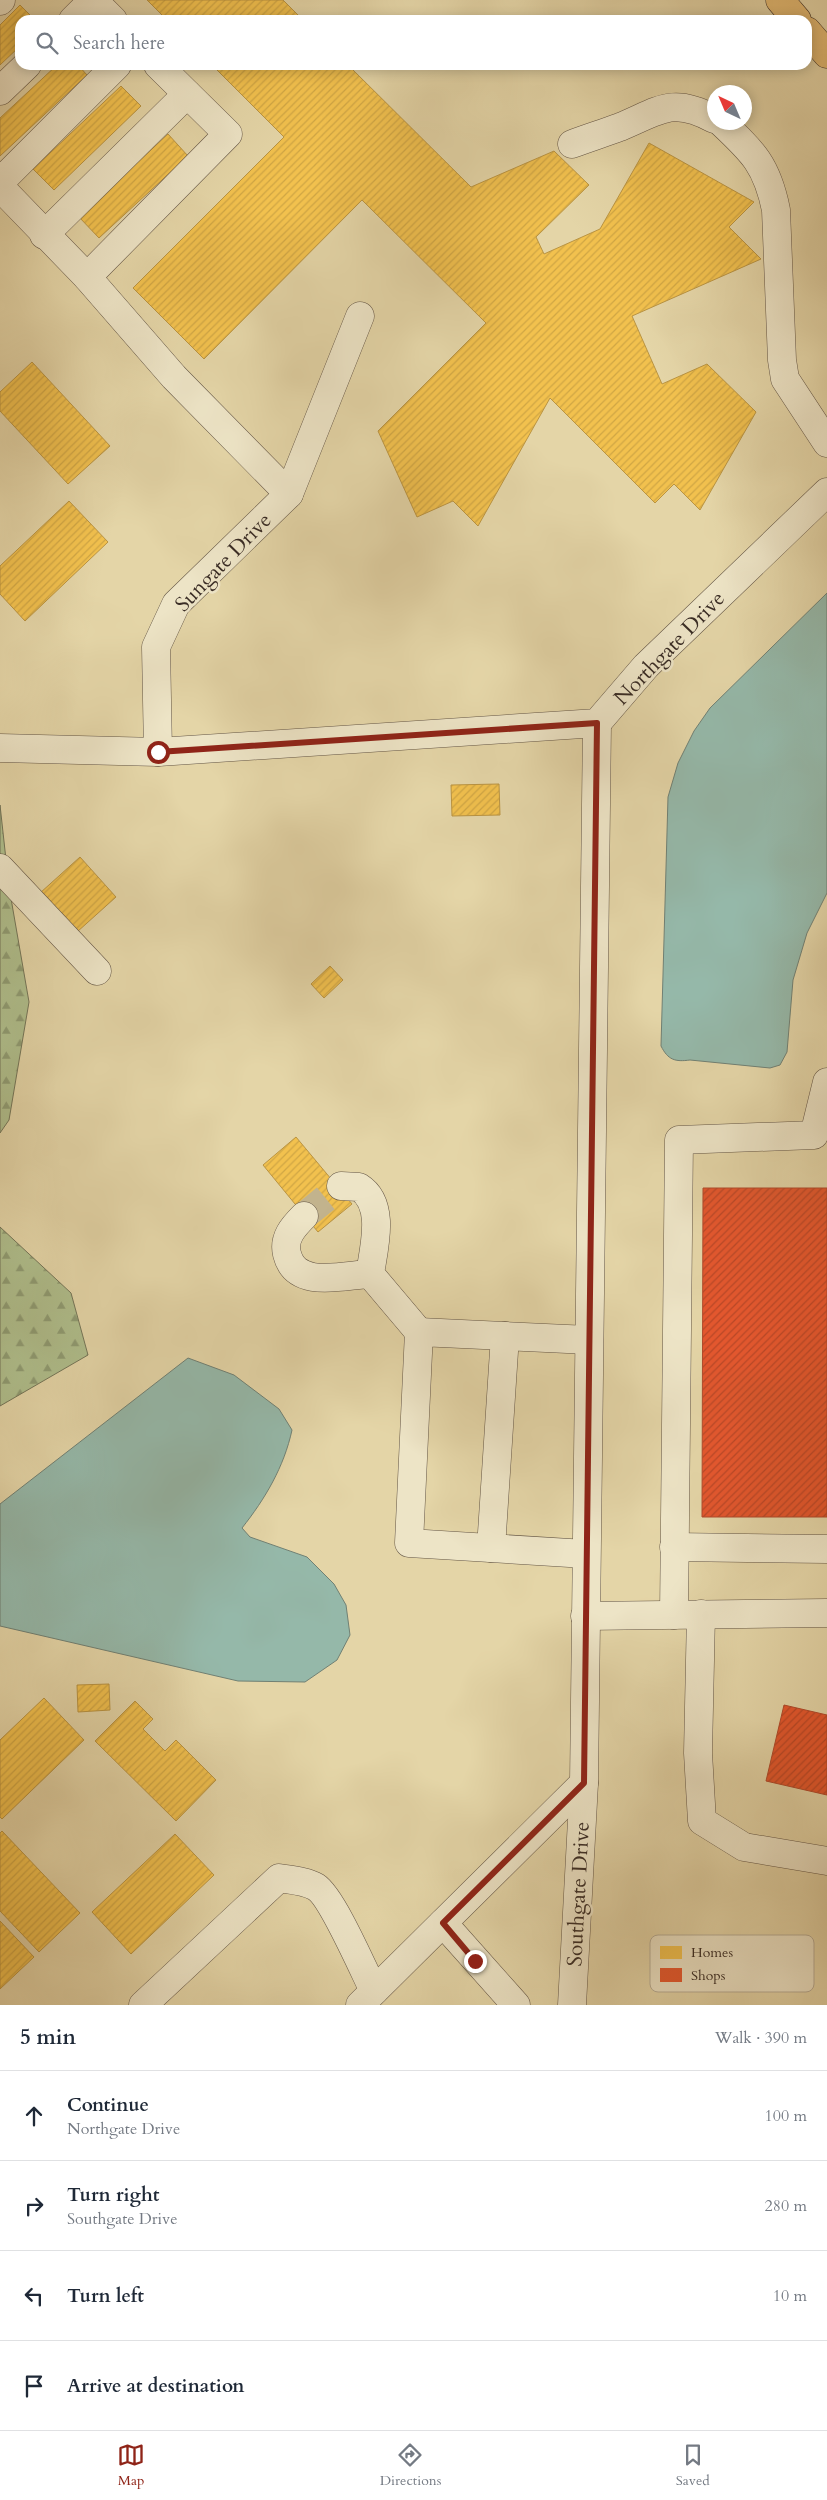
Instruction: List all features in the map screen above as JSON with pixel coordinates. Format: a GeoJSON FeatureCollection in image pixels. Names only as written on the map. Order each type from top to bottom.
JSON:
{"type":"FeatureCollection","features":[{"type":"Feature","properties":{"kind":"main road"},"geometry":{"type":"LineString","coordinates":[[780,0],[793,15]]}},
{"type":"Feature","properties":{"kind":"main road"},"geometry":{"type":"LineString","coordinates":[[812,37],[827,54]]}},
{"type":"Feature","properties":{"kind":"street"},"geometry":{"type":"LineString","coordinates":[[78,15],[93,0],[108,15]]}},
{"type":"Feature","properties":{"kind":"street"},"geometry":{"type":"LineString","coordinates":[[0,91],[22,70]]}},
{"type":"Feature","properties":{"kind":"street"},"geometry":{"type":"LineString","coordinates":[[0,182],[112,70]]}},
{"type":"Feature","properties":{"kind":"street"},"geometry":{"type":"LineString","coordinates":[[87,277],[228,134],[163,70]]}},
{"type":"Feature","properties":{"kind":"street"},"geometry":{"type":"LineString","coordinates":[[44,234],[187,94]]}},
{"type":"Feature","properties":{"kind":"street"},"geometry":{"type":"LineString","coordinates":[[572,144],[621,126],[648,113],[673,107],[697,110],[707,115]]}},
{"type":"Feature","properties":{"kind":"street"},"geometry":{"type":"LineString","coordinates":[[729,130],[762,164],[772,185],[776,210],[782,360],[785,379],[827,443]]}},
{"type":"Feature","properties":{"kind":"street","name":"Sungate Drive"},"geometry":{"type":"LineString","coordinates":[[0,187],[87,277],[174,377],[290,494]]}},
{"type":"Feature","properties":{"kind":"street","name":"Sungate Drive"},"geometry":{"type":"LineString","coordinates":[[158,752],[156,647],[176,604],[290,494],[360,316]]}},
{"type":"Feature","properties":{"kind":"street","name":"Northgate Drive"},"geometry":{"type":"LineString","coordinates":[[0,748],[158,752],[597,723],[646,666],[827,492]]}},
{"type":"Feature","properties":{"kind":"street","name":"Southgate Drive"},"geometry":{"type":"LineString","coordinates":[[572,2005],[584,1783],[597,723]]}},
{"type":"Feature","properties":{"kind":"street"},"geometry":{"type":"LineString","coordinates":[[0,868],[97,971]]}},
{"type":"Feature","properties":{"kind":"street"},"geometry":{"type":"LineString","coordinates":[[674,1615],[679,1140],[814,1135],[827,1082]]}},
{"type":"Feature","properties":{"kind":"street"},"geometry":{"type":"LineString","coordinates":[[341,1186],[359,1187],[371,1198],[375,1207],[374,1246],[370,1274],[420,1332],[409,1543],[586,1554]]}},
{"type":"Feature","properties":{"kind":"street"},"geometry":{"type":"LineString","coordinates":[[304,1216],[293,1228],[287,1240],[286,1251],[289,1263],[295,1269],[302,1274],[314,1278],[370,1274]]}},
{"type":"Feature","properties":{"kind":"street"},"geometry":{"type":"LineString","coordinates":[[420,1332],[589,1340]]}},
{"type":"Feature","properties":{"kind":"street"},"geometry":{"type":"LineString","coordinates":[[491,1548],[504,1336]]}},
{"type":"Feature","properties":{"kind":"street"},"geometry":{"type":"LineString","coordinates":[[674,1547],[827,1549]]}},
{"type":"Feature","properties":{"kind":"street"},"geometry":{"type":"LineString","coordinates":[[701,1614],[698,1753],[702,1821],[744,1847],[827,1861]]}},
{"type":"Feature","properties":{"kind":"street"},"geometry":{"type":"LineString","coordinates":[[585,1616],[701,1614],[825,1616]]}},
{"type":"Feature","properties":{"kind":"street","name":"Southgate Drive"},"geometry":{"type":"LineString","coordinates":[[367,1998],[584,1783]]}},
{"type":"Feature","properties":{"kind":"street"},"geometry":{"type":"LineString","coordinates":[[144,2005],[279,1878],[317,1887],[336,1914],[367,1998]]}},
{"type":"Feature","properties":{"kind":"street"},"geometry":{"type":"LineString","coordinates":[[443,1923],[516,2005]]}},
{"type":"Feature","properties":{"kind":"green space"},"geometry":{"type":"Polygon","coordinates":[[[0,805],[9,887],[29,1002],[9,1120],[0,1133],[0,805]]]}},
{"type":"Feature","properties":{"kind":"green space"},"geometry":{"type":"Polygon","coordinates":[[[0,1227],[71,1293],[88,1355],[0,1406],[0,1227]]]}},
{"type":"Feature","properties":{"kind":"shaded area"},"geometry":{"type":"Polygon","coordinates":[[[827,593],[827,893],[807,933],[793,980],[787,1052],[780,1065],[770,1068],[672,1059],[661,1046],[668,797],[678,763],[694,731],[710,708],[827,593]]]}},
{"type":"Feature","properties":{"kind":"shaded area"},"geometry":{"type":"Polygon","coordinates":[[[188,1358],[234,1375],[279,1409],[292,1430],[284,1457],[273,1482],[242,1528],[250,1537],[307,1557],[334,1584],[346,1605],[350,1635],[337,1660],[305,1682],[238,1681],[0,1626],[0,1504],[188,1358]]]}},
{"type":"Feature","properties":{"kind":"building: Homes"},"geometry":{"type":"Polygon","coordinates":[[[147,0],[283,0],[298,15],[162,15],[147,0]]]}},
{"type":"Feature","properties":{"kind":"building: Homes"},"geometry":{"type":"Polygon","coordinates":[[[20,5],[30,15],[15,15],[15,51],[0,65],[0,25],[20,5]]]}},
{"type":"Feature","properties":{"kind":"building: Homes"},"geometry":{"type":"Polygon","coordinates":[[[52,70],[82,70],[87,75],[0,156],[0,118],[52,70]]]}},
{"type":"Feature","properties":{"kind":"building: Homes"},"geometry":{"type":"Polygon","coordinates":[[[217,70],[353,70],[471,187],[554,151],[589,185],[536,237],[544,254],[600,229],[649,143],[754,202],[729,227],[761,259],[632,316],[662,384],[707,364],[756,412],[700,510],[674,484],[655,503],[550,398],[478,526],[453,501],[417,517],[378,431],[486,323],[362,200],[204,359],[133,288],[284,137],[217,70]]]}},
{"type":"Feature","properties":{"kind":"building: Homes"},"geometry":{"type":"Polygon","coordinates":[[[121,86],[141,106],[54,190],[33,169],[121,86]]]}},
{"type":"Feature","properties":{"kind":"building: Homes"},"geometry":{"type":"Polygon","coordinates":[[[168,134],[188,156],[99,238],[79,217],[168,134]]]}},
{"type":"Feature","properties":{"kind":"building: Homes"},"geometry":{"type":"Polygon","coordinates":[[[32,362],[110,446],[68,484],[0,411],[0,392],[32,362]]]}},
{"type":"Feature","properties":{"kind":"building: Homes"},"geometry":{"type":"Polygon","coordinates":[[[69,501],[108,542],[25,621],[0,594],[0,566],[69,501]]]}},
{"type":"Feature","properties":{"kind":"building: Homes"},"geometry":{"type":"Polygon","coordinates":[[[499,784],[500,815],[452,816],[451,785],[499,784]]]}},
{"type":"Feature","properties":{"kind":"building: Homes"},"geometry":{"type":"Polygon","coordinates":[[[80,857],[116,897],[77,932],[40,893],[80,857]]]}},
{"type":"Feature","properties":{"kind":"building: Homes"},"geometry":{"type":"Polygon","coordinates":[[[330,966],[343,980],[324,998],[311,984],[330,966]]]}},
{"type":"Feature","properties":{"kind":"building: Homes"},"geometry":{"type":"Polygon","coordinates":[[[296,1137],[352,1204],[318,1232],[263,1165],[296,1137]]]}},
{"type":"Feature","properties":{"kind":"building: Homes"},"geometry":{"type":"Polygon","coordinates":[[[109,1684],[110,1710],[78,1712],[77,1685],[109,1684]]]}},
{"type":"Feature","properties":{"kind":"building: Homes"},"geometry":{"type":"Polygon","coordinates":[[[44,1698],[84,1740],[2,1819],[0,1817],[0,1740],[44,1698]]]}},
{"type":"Feature","properties":{"kind":"building: Homes"},"geometry":{"type":"Polygon","coordinates":[[[135,1701],[153,1719],[143,1729],[165,1751],[176,1740],[216,1780],[176,1821],[95,1741],[135,1701]]]}},
{"type":"Feature","properties":{"kind":"building: Homes"},"geometry":{"type":"Polygon","coordinates":[[[2,1831],[80,1913],[39,1952],[0,1911],[0,1833],[2,1831]]]}},
{"type":"Feature","properties":{"kind":"building: Homes"},"geometry":{"type":"Polygon","coordinates":[[[175,1834],[214,1875],[131,1954],[92,1912],[175,1834]]]}},
{"type":"Feature","properties":{"kind":"building: Homes"},"geometry":{"type":"Polygon","coordinates":[[[0,1921],[34,1957],[0,1989],[0,1921]]]}},
{"type":"Feature","properties":{"kind":"building: Shops"},"geometry":{"type":"Polygon","coordinates":[[[703,1188],[827,1188],[827,1517],[702,1517],[703,1188]]]}},
{"type":"Feature","properties":{"kind":"building: Shops"},"geometry":{"type":"Polygon","coordinates":[[[784,1705],[827,1715],[827,1795],[766,1781],[784,1705]]]}},
{"type":"Feature","properties":{"kind":"tunnel"},"geometry":{"type":"LineString","coordinates":[[304,1216],[341,1186]]}},
{"type":"Feature","properties":{"kind":"route"},"geometry":{"type":"LineString","coordinates":[[158,752],[597,723],[584,1783],[443,1923],[475,1961]]}}]}
